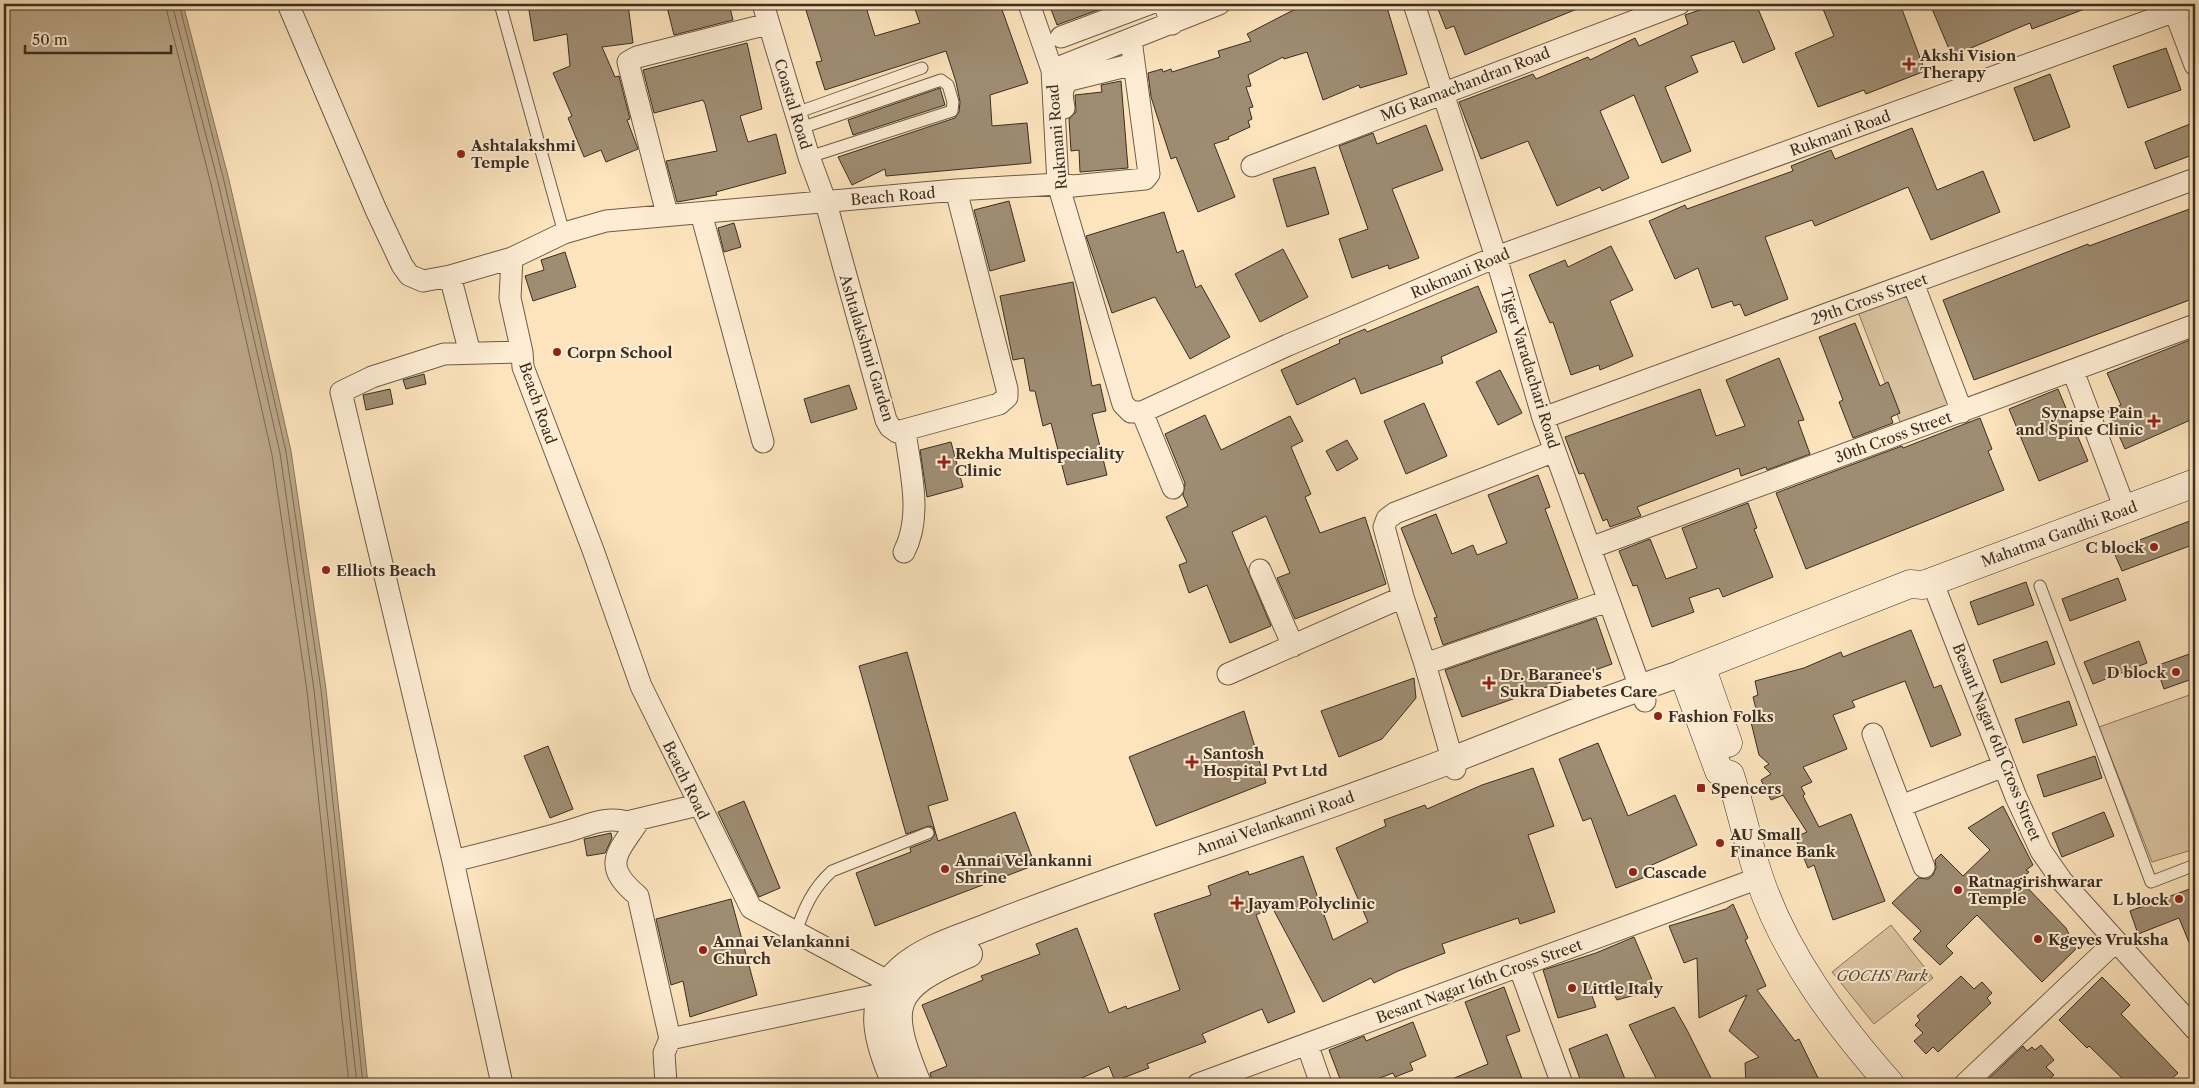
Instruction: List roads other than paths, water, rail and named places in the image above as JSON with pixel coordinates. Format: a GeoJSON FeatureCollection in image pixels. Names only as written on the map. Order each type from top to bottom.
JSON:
{"type":"FeatureCollection","features":[{"type":"Feature","properties":{"kind":"main road","name":"Mahatma Gandhi Road"},"geometry":{"type":"LineString","coordinates":[[1694,676],[1910,584],[1927,583],[2195,483]]}},
{"type":"Feature","properties":{"kind":"main road"},"geometry":{"type":"LineString","coordinates":[[1694,676],[1735,764],[1730,775],[1759,878],[1787,939],[1817,989],[1849,1035],[1890,1084]]}},
{"type":"Feature","properties":{"kind":"street"},"geometry":{"type":"LineString","coordinates":[[288,4],[402,265],[409,275],[423,281],[450,276],[512,258]]}},
{"type":"Feature","properties":{"kind":"street","name":"Rukmani Road"},"geometry":{"type":"LineString","coordinates":[[1029,4],[1052,70],[1065,185],[1123,404],[1132,412],[1142,412],[1288,345],[1496,257],[2173,8],[2195,4]]}},
{"type":"Feature","properties":{"kind":"street"},"geometry":{"type":"LineString","coordinates":[[1061,37],[1150,4]]}},
{"type":"Feature","properties":{"kind":"street"},"geometry":{"type":"LineString","coordinates":[[1164,4],[1172,24]]}},
{"type":"Feature","properties":{"kind":"street"},"geometry":{"type":"LineString","coordinates":[[1052,70],[1219,4]]}},
{"type":"Feature","properties":{"kind":"street","name":"Tiger Varadachari Road"},"geometry":{"type":"LineString","coordinates":[[1414,4],[1496,257],[1543,418],[1642,694]]}},
{"type":"Feature","properties":{"kind":"street","name":"MG Ramachandran Road"},"geometry":{"type":"LineString","coordinates":[[1252,166],[1679,4]]}},
{"type":"Feature","properties":{"kind":"street"},"geometry":{"type":"LineString","coordinates":[[2173,8],[2195,66]]}},
{"type":"Feature","properties":{"kind":"street"},"geometry":{"type":"LineString","coordinates":[[667,214],[628,62],[765,14]]}},
{"type":"Feature","properties":{"kind":"street","name":"Coastal Road"},"geometry":{"type":"LineString","coordinates":[[765,14],[809,157],[826,203]]}},
{"type":"Feature","properties":{"kind":"street"},"geometry":{"type":"LineString","coordinates":[[1082,29],[1092,55]]}},
{"type":"Feature","properties":{"kind":"street"},"geometry":{"type":"LineString","coordinates":[[1065,185],[1062,92],[1065,84],[1070,80],[1134,64],[1131,40]]}},
{"type":"Feature","properties":{"kind":"street","name":"Beach Road"},"geometry":{"type":"LineString","coordinates":[[891,993],[796,932],[751,908],[698,805],[641,686],[523,367],[522,352],[510,298],[512,258],[564,233],[606,221],[667,214],[826,203],[956,190],[1138,181],[1145,179],[1149,174],[1134,64]]}},
{"type":"Feature","properties":{"kind":"street","name":"29th Cross Street"},"geometry":{"type":"LineString","coordinates":[[1543,418],[2195,179]]}},
{"type":"Feature","properties":{"kind":"street","name":"Ashtalakshmi Garden"},"geometry":{"type":"LineString","coordinates":[[826,203],[886,420],[890,427],[897,432],[999,404],[1007,398],[1007,389],[956,190]]}},
{"type":"Feature","properties":{"kind":"street"},"geometry":{"type":"LineString","coordinates":[[701,212],[763,442]]}},
{"type":"Feature","properties":{"kind":"street"},"geometry":{"type":"LineString","coordinates":[[450,276],[470,353]]}},
{"type":"Feature","properties":{"kind":"street"},"geometry":{"type":"LineString","coordinates":[[1913,283],[1962,412]]}},
{"type":"Feature","properties":{"kind":"street","name":"30th Cross Street"},"geometry":{"type":"LineString","coordinates":[[1590,548],[2195,325]]}},
{"type":"Feature","properties":{"kind":"street"},"geometry":{"type":"LineString","coordinates":[[502,1084],[453,861],[341,392],[372,377],[444,354],[522,352]]}},
{"type":"Feature","properties":{"kind":"street"},"geometry":{"type":"LineString","coordinates":[[2073,371],[2125,509]]}},
{"type":"Feature","properties":{"kind":"street"},"geometry":{"type":"LineString","coordinates":[[1142,412],[1173,488]]}},
{"type":"Feature","properties":{"kind":"street"},"geometry":{"type":"LineString","coordinates":[[904,552],[912,536],[914,498],[905,431]]}},
{"type":"Feature","properties":{"kind":"street"},"geometry":{"type":"LineString","coordinates":[[1454,764],[1425,664],[1402,597],[1384,527],[1387,520],[1394,513],[1555,451]]}},
{"type":"Feature","properties":{"kind":"street"},"geometry":{"type":"LineString","coordinates":[[1260,570],[1292,646]]}},
{"type":"Feature","properties":{"kind":"street","name":"Besant Nagar 6th Cross Street"},"geometry":{"type":"LineString","coordinates":[[1927,583],[2042,851],[2062,881],[2195,1029]]}},
{"type":"Feature","properties":{"kind":"street"},"geometry":{"type":"LineString","coordinates":[[1228,674],[1402,597]]}},
{"type":"Feature","properties":{"kind":"street"},"geometry":{"type":"LineString","coordinates":[[1425,664],[1608,600]]}},
{"type":"Feature","properties":{"kind":"street","name":"Annai Velankanni Road"},"geometry":{"type":"LineString","coordinates":[[891,993],[904,995],[916,982],[945,964],[1071,903],[1694,676]]}},
{"type":"Feature","properties":{"kind":"street"},"geometry":{"type":"LineString","coordinates":[[1873,734],[1924,867]]}},
{"type":"Feature","properties":{"kind":"street"},"geometry":{"type":"LineString","coordinates":[[1901,806],[2004,766]]}},
{"type":"Feature","properties":{"kind":"street"},"geometry":{"type":"LineString","coordinates":[[453,861],[568,832],[588,823],[617,819],[627,822],[698,805]]}},
{"type":"Feature","properties":{"kind":"street"},"geometry":{"type":"LineString","coordinates":[[640,819],[617,854],[614,862],[621,882],[638,896],[670,1039],[664,1053],[666,1084]]}},
{"type":"Feature","properties":{"kind":"street","name":"Besant Nagar 16th Cross Street"},"geometry":{"type":"LineString","coordinates":[[1198,1084],[1759,878]]}},
{"type":"Feature","properties":{"kind":"street"},"geometry":{"type":"LineString","coordinates":[[1965,1084],[2115,942]]}},
{"type":"Feature","properties":{"kind":"street"},"geometry":{"type":"LineString","coordinates":[[1518,966],[1562,1084]]}},
{"type":"Feature","properties":{"kind":"street"},"geometry":{"type":"LineString","coordinates":[[670,1039],[891,993]]}},
{"type":"Feature","properties":{"kind":"street"},"geometry":{"type":"LineString","coordinates":[[891,993],[876,1022],[878,1040],[895,1084]]}},
{"type":"Feature","properties":{"kind":"street"},"geometry":{"type":"LineString","coordinates":[[891,993],[898,1014],[899,1033],[918,1084]]}},
{"type":"Feature","properties":{"kind":"street"},"geometry":{"type":"LineString","coordinates":[[1307,1044],[1321,1084]]}},
{"type":"Feature","properties":{"kind":"lane"},"geometry":{"type":"LineString","coordinates":[[500,4],[564,233]]}},
{"type":"Feature","properties":{"kind":"lane"},"geometry":{"type":"LineString","coordinates":[[798,120],[922,68]]}},
{"type":"Feature","properties":{"kind":"lane"},"geometry":{"type":"LineString","coordinates":[[798,120],[941,80],[948,85],[951,94],[953,102],[952,111],[809,157]]}},
{"type":"Feature","properties":{"kind":"lane"},"geometry":{"type":"LineString","coordinates":[[2040,586],[2151,882],[2195,865]]}},
{"type":"Feature","properties":{"kind":"lane"},"geometry":{"type":"LineString","coordinates":[[796,932],[806,903],[821,881],[832,872],[859,859],[928,833]]}},
{"type":"Feature","properties":{"kind":"water"},"geometry":{"type":"Polygon","coordinates":[[[4,4],[183,4],[229,180],[291,451],[326,689],[368,1084],[4,1084],[4,4]]]}},
{"type":"Feature","properties":{"kind":"place","name":"Akshi Vision Therapy"},"geometry":{"type":"Point","coordinates":[1909,64]}},
{"type":"Feature","properties":{"kind":"place","name":"Ashtalakshmi Temple"},"geometry":{"type":"Point","coordinates":[461,154]}},
{"type":"Feature","properties":{"kind":"place","name":"Corpn School"},"geometry":{"type":"Point","coordinates":[557,352]}},
{"type":"Feature","properties":{"kind":"place","name":"Synapse Pain and Spine Clinic"},"geometry":{"type":"Point","coordinates":[2154,421]}},
{"type":"Feature","properties":{"kind":"place","name":"Rekha Multispeciality Clinic"},"geometry":{"type":"Point","coordinates":[944,462]}},
{"type":"Feature","properties":{"kind":"place","name":"C block"},"geometry":{"type":"Point","coordinates":[2154,547]}},
{"type":"Feature","properties":{"kind":"place","name":"Elliots Beach"},"geometry":{"type":"Point","coordinates":[326,570]}},
{"type":"Feature","properties":{"kind":"place","name":"D block"},"geometry":{"type":"Point","coordinates":[2176,672]}},
{"type":"Feature","properties":{"kind":"place","name":"Dr. Baranee's Sukra Diabetes Care"},"geometry":{"type":"Point","coordinates":[1489,683]}},
{"type":"Feature","properties":{"kind":"place","name":"Fashion Folks"},"geometry":{"type":"Point","coordinates":[1658,716]}},
{"type":"Feature","properties":{"kind":"place","name":"Santosh Hospital Pvt Ltd"},"geometry":{"type":"Point","coordinates":[1192,762]}},
{"type":"Feature","properties":{"kind":"place","name":"Spencers"},"geometry":{"type":"Point","coordinates":[1701,788]}},
{"type":"Feature","properties":{"kind":"place","name":"AU Small Finance Bank"},"geometry":{"type":"Point","coordinates":[1720,843]}},
{"type":"Feature","properties":{"kind":"place","name":"Annai Velankanni Shrine"},"geometry":{"type":"Point","coordinates":[945,869]}},
{"type":"Feature","properties":{"kind":"place","name":"Cascade"},"geometry":{"type":"Point","coordinates":[1633,872]}},
{"type":"Feature","properties":{"kind":"place","name":"Ratnagirishwarar Temple"},"geometry":{"type":"Point","coordinates":[1958,890]}},
{"type":"Feature","properties":{"kind":"place","name":"L block"},"geometry":{"type":"Point","coordinates":[2179,899]}},
{"type":"Feature","properties":{"kind":"place","name":"Jayam Polyclinic"},"geometry":{"type":"Point","coordinates":[1237,903]}},
{"type":"Feature","properties":{"kind":"place","name":"Kgeyes Vruksha"},"geometry":{"type":"Point","coordinates":[2038,939]}},
{"type":"Feature","properties":{"kind":"place","name":"Annai Velankanni Church"},"geometry":{"type":"Point","coordinates":[703,950]}},
{"type":"Feature","properties":{"kind":"place","name":"Little Italy"},"geometry":{"type":"Point","coordinates":[1572,988]}},
{"type":"Feature","properties":{"kind":"park label","name":"GOCHS Park"},"geometry":{"type":"Point","coordinates":[1882,975]}}]}
